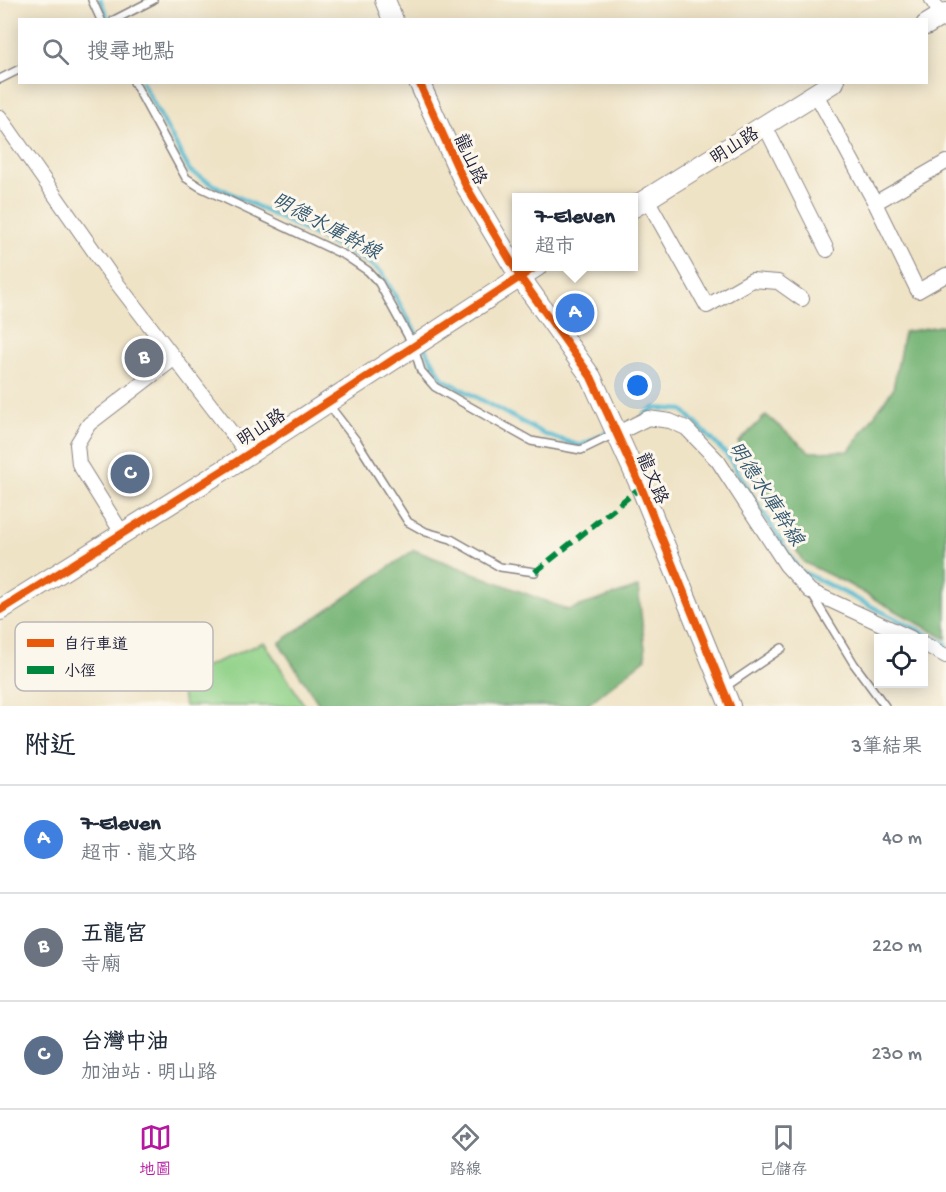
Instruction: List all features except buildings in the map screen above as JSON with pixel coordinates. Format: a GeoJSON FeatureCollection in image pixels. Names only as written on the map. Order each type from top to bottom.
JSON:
{"type":"FeatureCollection","features":[{"type":"Feature","properties":{"kind":"street"},"geometry":{"type":"LineString","coordinates":[[385,0],[392,18]]}},
{"type":"Feature","properties":{"kind":"street","name":"龍山路"},"geometry":{"type":"LineString","coordinates":[[421,84],[466,186],[512,264]]}},
{"type":"Feature","properties":{"kind":"street","name":"明山路"},"geometry":{"type":"LineString","coordinates":[[640,203],[831,84]]}},
{"type":"Feature","properties":{"kind":"street"},"geometry":{"type":"LineString","coordinates":[[816,94],[875,203],[918,291],[946,275]]}},
{"type":"Feature","properties":{"kind":"street"},"geometry":{"type":"LineString","coordinates":[[0,117],[110,274],[248,454]]}},
{"type":"Feature","properties":{"kind":"street"},"geometry":{"type":"LineString","coordinates":[[765,126],[827,250]]}},
{"type":"Feature","properties":{"kind":"street"},"geometry":{"type":"LineString","coordinates":[[875,203],[946,162]]}},
{"type":"Feature","properties":{"kind":"street"},"geometry":{"type":"LineString","coordinates":[[640,203],[707,306],[752,280],[778,282],[802,299]]}},
{"type":"Feature","properties":{"kind":"street","name":"龍山路"},"geometry":{"type":"LineString","coordinates":[[516,271],[520,277]]}},
{"type":"Feature","properties":{"kind":"street","name":"明山路"},"geometry":{"type":"LineString","coordinates":[[0,610],[248,454],[530,271]]}},
{"type":"Feature","properties":{"kind":"street","name":"龍文路"},"geometry":{"type":"LineString","coordinates":[[520,277],[591,377],[616,429],[726,697]]}},
{"type":"Feature","properties":{"kind":"street"},"geometry":{"type":"LineString","coordinates":[[122,533],[79,464],[77,444],[89,424],[175,358]]}},
{"type":"Feature","properties":{"kind":"street"},"geometry":{"type":"LineString","coordinates":[[616,429],[648,418],[670,421],[686,428],[718,461],[786,565],[810,591],[900,634]]}},
{"type":"Feature","properties":{"kind":"street"},"geometry":{"type":"LineString","coordinates":[[928,647],[946,656]]}},
{"type":"Feature","properties":{"kind":"lane"},"geometry":{"type":"LineString","coordinates":[[92,0],[100,18]]}},
{"type":"Feature","properties":{"kind":"lane"},"geometry":{"type":"LineString","coordinates":[[118,18],[153,0]]}},
{"type":"Feature","properties":{"kind":"lane"},"geometry":{"type":"LineString","coordinates":[[0,79],[18,70]]}},
{"type":"Feature","properties":{"kind":"lane"},"geometry":{"type":"LineString","coordinates":[[135,84],[186,178],[200,187],[346,256],[368,271],[379,283],[418,342],[422,371],[435,387],[531,441],[581,450],[616,429]]}},
{"type":"Feature","properties":{"kind":"lane"},"geometry":{"type":"LineString","coordinates":[[327,402],[358,443],[408,522],[426,532],[451,539],[500,567],[535,572]]}},
{"type":"Feature","properties":{"kind":"lane"},"geometry":{"type":"LineString","coordinates":[[810,591],[854,664],[885,706]]}},
{"type":"Feature","properties":{"kind":"lane"},"geometry":{"type":"LineString","coordinates":[[726,697],[782,648]]}},
{"type":"Feature","properties":{"kind":"green space"},"geometry":{"type":"Polygon","coordinates":[[[946,325],[946,639],[846,583],[803,562],[738,443],[766,415],[810,452],[849,451],[893,389],[904,332],[946,325]]]}},
{"type":"Feature","properties":{"kind":"green space"},"geometry":{"type":"Polygon","coordinates":[[[414,550],[568,610],[638,587],[646,658],[586,706],[320,706],[279,643],[414,550]]]}},
{"type":"Feature","properties":{"kind":"green space"},"geometry":{"type":"Polygon","coordinates":[[[264,642],[305,706],[185,706],[181,691],[213,691],[213,663],[264,642]]]}},
{"type":"Feature","properties":{"kind":"waterway","name":"明德水庫幹線"},"geometry":{"type":"LineString","coordinates":[[100,0],[108,18]]}},
{"type":"Feature","properties":{"kind":"waterway","name":"明德水庫幹線"},"geometry":{"type":"LineString","coordinates":[[143,84],[190,171],[366,261],[382,273],[419,338]]}},
{"type":"Feature","properties":{"kind":"waterway","name":"明德水庫幹線"},"geometry":{"type":"LineString","coordinates":[[423,345],[443,379],[544,434],[580,446],[610,431]]}},
{"type":"Feature","properties":{"kind":"waterway","name":"明德水庫幹線"},"geometry":{"type":"LineString","coordinates":[[644,414],[655,408],[683,410],[727,455],[799,570],[946,644]]}},
{"type":"Feature","properties":{"kind":"marked path"},"geometry":{"type":"LineString","coordinates":[[535,572],[641,487]]}},
{"type":"Feature","properties":{"kind":"cycle path"},"geometry":{"type":"LineString","coordinates":[[420,84],[466,186],[512,264]]}},
{"type":"Feature","properties":{"kind":"cycle path"},"geometry":{"type":"LineString","coordinates":[[516,271],[591,377],[641,487],[730,706]]}},
{"type":"Feature","properties":{"kind":"cycle path"},"geometry":{"type":"LineString","coordinates":[[0,610],[227,468],[529,271]]}},
{"type":"Feature","properties":{"kind":"place","name":"7-Eleven"},"geometry":{"type":"Point","coordinates":[575,313]}},
{"type":"Feature","properties":{"kind":"place","name":"五龍宮"},"geometry":{"type":"Point","coordinates":[144,358]}},
{"type":"Feature","properties":{"kind":"place","name":"台灣中油"},"geometry":{"type":"Point","coordinates":[130,474]}}]}
